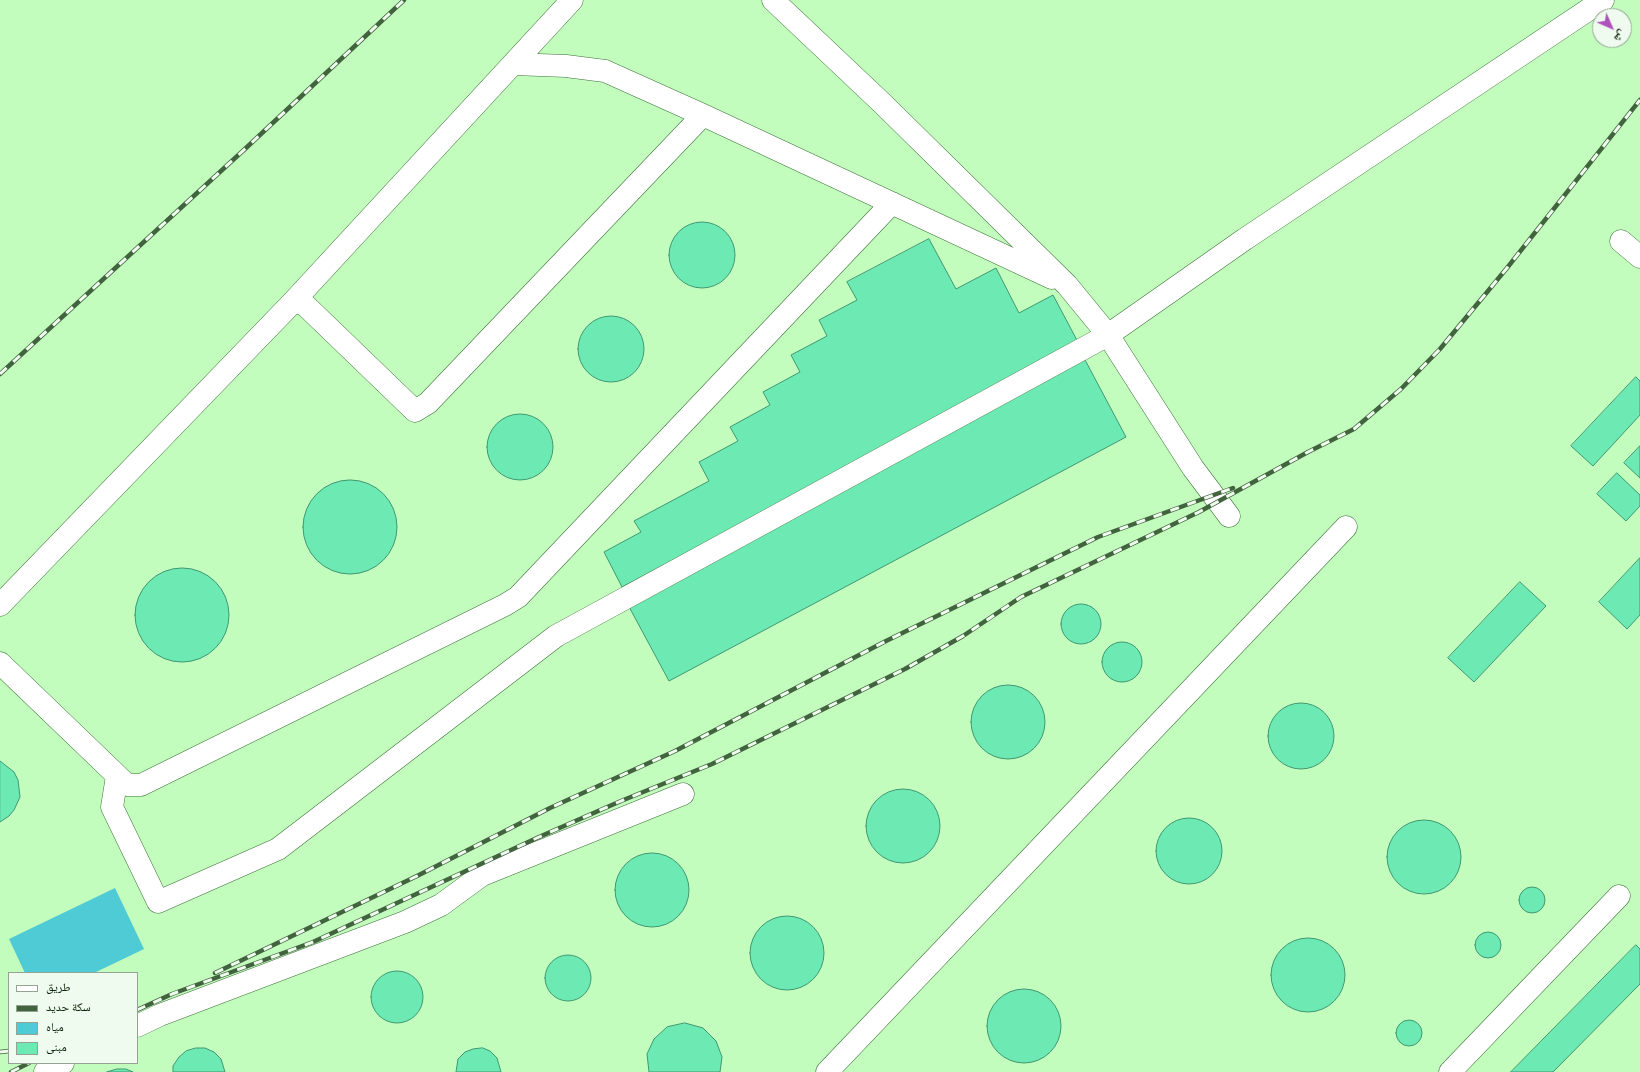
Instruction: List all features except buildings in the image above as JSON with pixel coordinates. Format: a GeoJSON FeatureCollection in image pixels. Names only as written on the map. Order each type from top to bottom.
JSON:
{"type":"FeatureCollection","features":[{"type":"Feature","properties":{"kind":"lane"},"geometry":{"type":"LineString","coordinates":[[0,605],[292,303],[572,0]]}},
{"type":"Feature","properties":{"kind":"lane"},"geometry":{"type":"LineString","coordinates":[[773,0],[883,104],[1067,285],[1108,335],[1193,468],[1228,516]]}},
{"type":"Feature","properties":{"kind":"lane"},"geometry":{"type":"LineString","coordinates":[[117,776],[112,807],[158,902],[278,849],[556,636],[1108,335],[1245,239],[1603,0]]}},
{"type":"Feature","properties":{"kind":"lane"},"geometry":{"type":"LineString","coordinates":[[513,64],[566,66],[605,71],[703,114],[1067,285]]}},
{"type":"Feature","properties":{"kind":"lane"},"geometry":{"type":"LineString","coordinates":[[292,303],[303,303],[415,411],[428,403],[703,114]]}},
{"type":"Feature","properties":{"kind":"lane"},"geometry":{"type":"LineString","coordinates":[[0,663],[127,785],[141,785],[505,605],[518,597],[892,202]]}},
{"type":"Feature","properties":{"kind":"lane"},"geometry":{"type":"LineString","coordinates":[[1621,241],[1640,258]]}},
{"type":"Feature","properties":{"kind":"lane"},"geometry":{"type":"LineString","coordinates":[[827,1072],[1346,527]]}},
{"type":"Feature","properties":{"kind":"lane"},"geometry":{"type":"LineString","coordinates":[[138,1026],[160,1015],[404,922],[441,905],[482,875],[683,794]]}},
{"type":"Feature","properties":{"kind":"lane"},"geometry":{"type":"LineString","coordinates":[[1450,1072],[1619,896]]}},
{"type":"Feature","properties":{"kind":"lane"},"geometry":{"type":"LineString","coordinates":[[45,1072],[61,1064]]}},
{"type":"Feature","properties":{"kind":"water"},"geometry":{"type":"Polygon","coordinates":[[[115,888],[144,949],[96,972],[25,972],[9,939],[115,888]]]}},
{"type":"Feature","properties":{"kind":"railway"},"geometry":{"type":"LineString","coordinates":[[0,374],[246,148],[404,0]]}},
{"type":"Feature","properties":{"kind":"railway"},"geometry":{"type":"LineString","coordinates":[[138,1010],[172,994],[313,942],[539,837],[621,801],[712,764],[905,669],[963,636],[1021,597],[1199,512],[1308,452],[1354,429],[1401,389],[1440,349],[1507,268],[1640,100]]}},
{"type":"Feature","properties":{"kind":"railway"},"geometry":{"type":"LineString","coordinates":[[215,973],[417,876],[550,808],[675,751],[886,641],[1098,537],[1233,488]]}},
{"type":"Feature","properties":{"kind":"railway"},"geometry":{"type":"LineString","coordinates":[[0,1052],[8,1051]]}},
{"type":"Feature","properties":{"kind":"railway"},"geometry":{"type":"LineString","coordinates":[[11,1072],[27,1064]]}}]}
